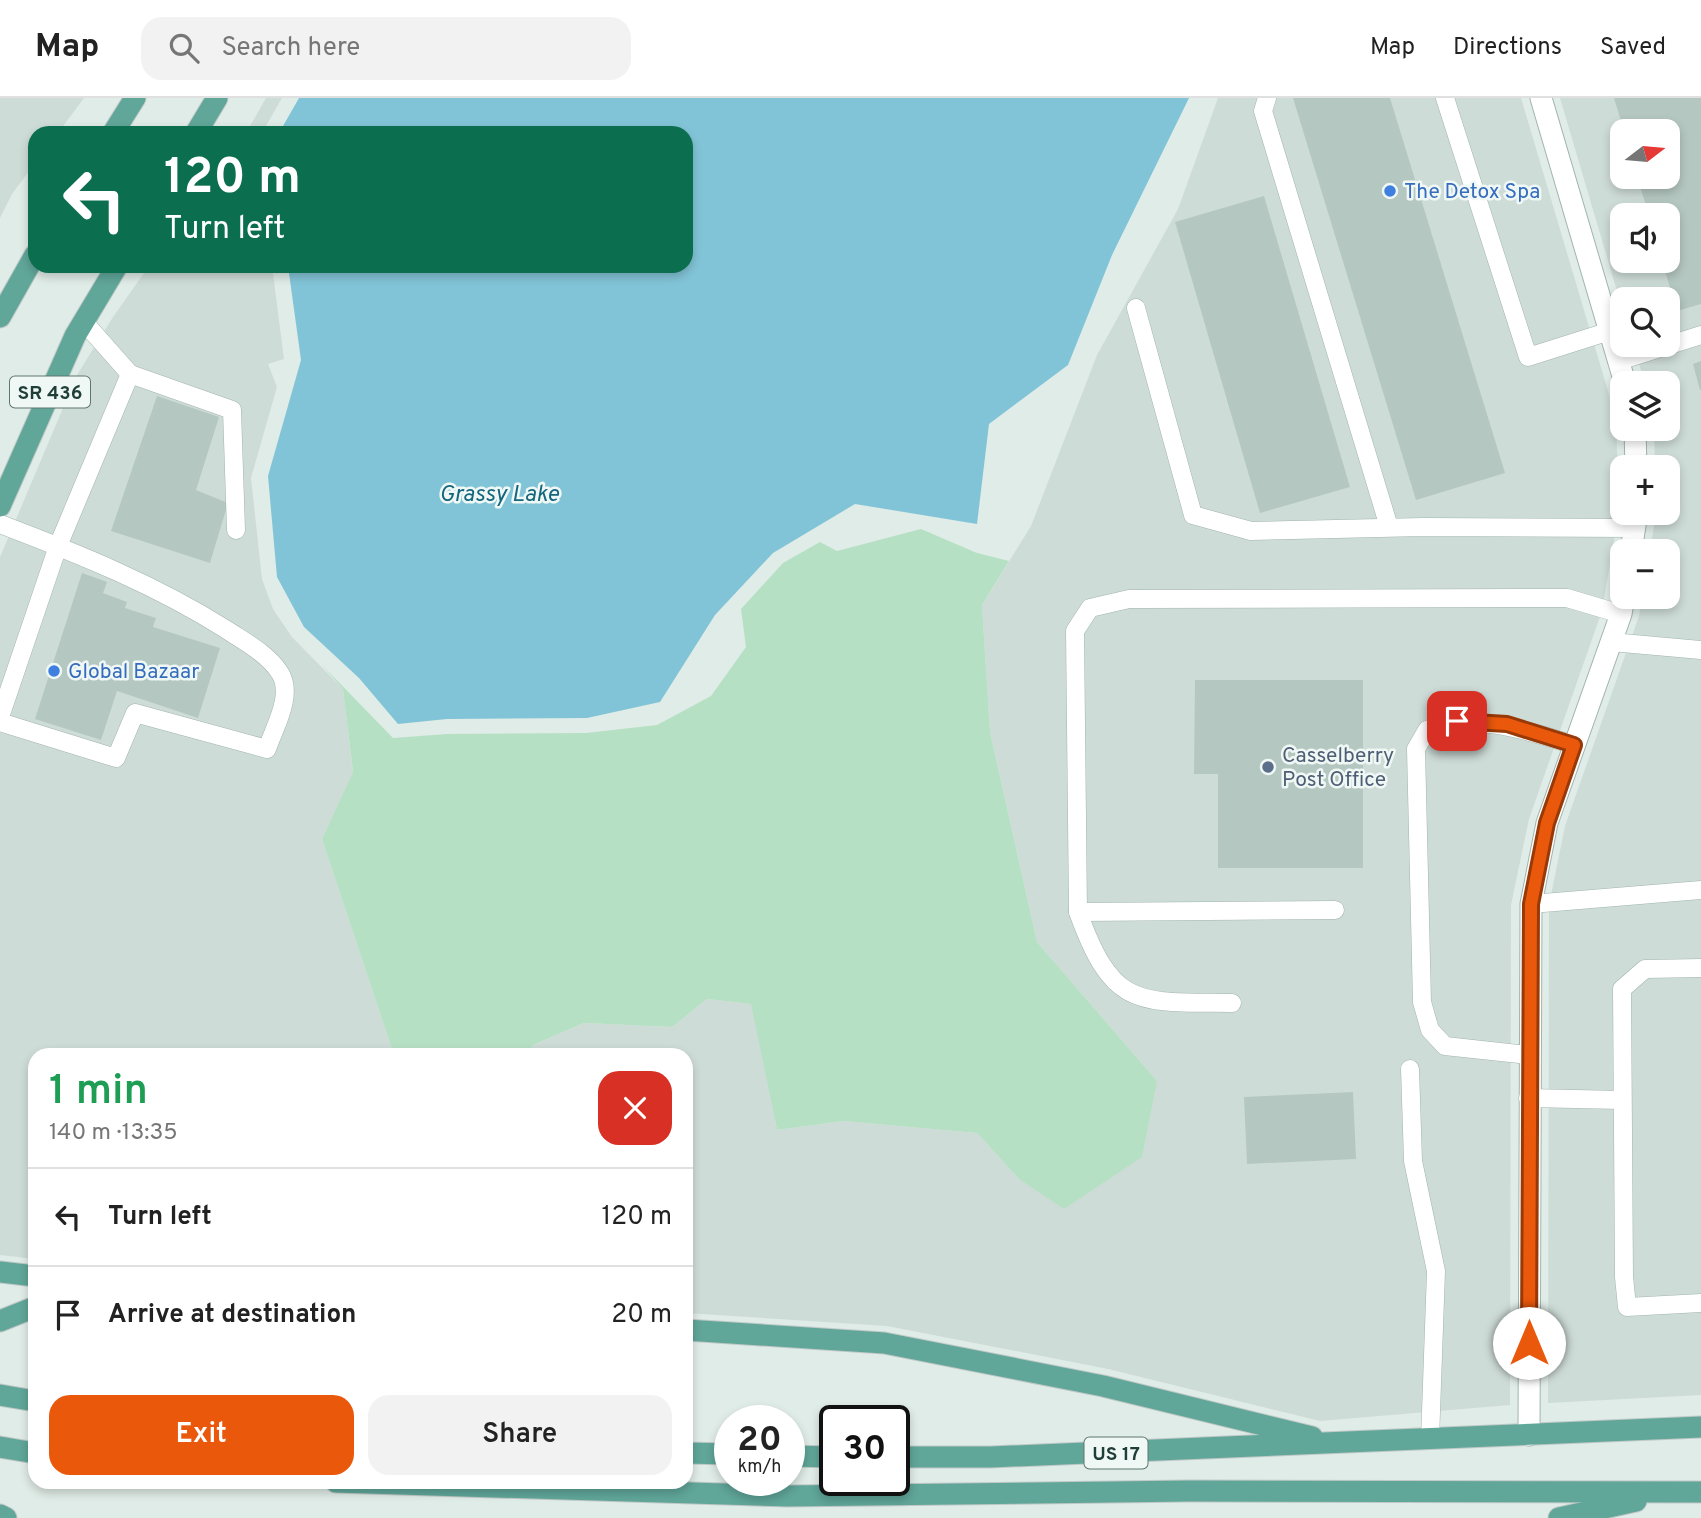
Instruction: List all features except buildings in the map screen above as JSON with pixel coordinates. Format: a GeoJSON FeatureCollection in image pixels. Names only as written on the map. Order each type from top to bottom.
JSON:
{"type":"FeatureCollection","features":[{"type":"Feature","properties":{"kind":"main road"},"geometry":{"type":"LineString","coordinates":[[117,126],[135,98]]}},
{"type":"Feature","properties":{"kind":"main road"},"geometry":{"type":"LineString","coordinates":[[200,126],[216,98]]}},
{"type":"Feature","properties":{"kind":"main road"},"geometry":{"type":"LineString","coordinates":[[0,317],[28,267]]}},
{"type":"Feature","properties":{"kind":"main road","name":"SR 436"},"geometry":{"type":"LineString","coordinates":[[0,506],[83,321],[113,273]]}},
{"type":"Feature","properties":{"kind":"main road"},"geometry":{"type":"LineString","coordinates":[[0,1272],[28,1275]]}},
{"type":"Feature","properties":{"kind":"main road"},"geometry":{"type":"LineString","coordinates":[[0,1321],[28,1310]]}},
{"type":"Feature","properties":{"kind":"main road"},"geometry":{"type":"LineString","coordinates":[[693,1330],[884,1343],[1103,1386],[1338,1444]]}},
{"type":"Feature","properties":{"kind":"main road"},"geometry":{"type":"LineString","coordinates":[[0,1395],[28,1400]]}},
{"type":"Feature","properties":{"kind":"main road","name":"US 17"},"geometry":{"type":"LineString","coordinates":[[910,1457],[991,1457],[1338,1444],[1701,1427]]}},
{"type":"Feature","properties":{"kind":"main road"},"geometry":{"type":"LineString","coordinates":[[0,1447],[28,1452]]}},
{"type":"Feature","properties":{"kind":"main road"},"geometry":{"type":"LineString","coordinates":[[693,1453],[714,1454]]}},
{"type":"Feature","properties":{"kind":"main road","name":"US 17"},"geometry":{"type":"LineString","coordinates":[[562,1489],[787,1496],[1189,1491],[1701,1492]]}},
{"type":"Feature","properties":{"kind":"main road"},"geometry":{"type":"LineString","coordinates":[[1559,1518],[1675,1493]]}},
{"type":"Feature","properties":{"kind":"main road"},"geometry":{"type":"LineString","coordinates":[[0,1515],[6,1518]]}},
{"type":"Feature","properties":{"kind":"street"},"geometry":{"type":"LineString","coordinates":[[1541,98],[1610,331]]}},
{"type":"Feature","properties":{"kind":"street"},"geometry":{"type":"LineString","coordinates":[[1618,357],[1622,371]]}},
{"type":"Feature","properties":{"kind":"street"},"geometry":{"type":"LineString","coordinates":[[1529,1435],[1528,1055],[1531,904],[1547,823],[1621,609]]}},
{"type":"Feature","properties":{"kind":"lane"},"geometry":{"type":"LineString","coordinates":[[1266,98],[1263,111],[1388,527]]}},
{"type":"Feature","properties":{"kind":"lane"},"geometry":{"type":"LineString","coordinates":[[1445,98],[1528,357],[1610,331]]}},
{"type":"Feature","properties":{"kind":"lane"},"geometry":{"type":"LineString","coordinates":[[1136,308],[1194,514],[1251,531],[1610,521]]}},
{"type":"Feature","properties":{"kind":"lane"},"geometry":{"type":"LineString","coordinates":[[83,321],[130,374],[232,410],[236,530]]}},
{"type":"Feature","properties":{"kind":"lane"},"geometry":{"type":"LineString","coordinates":[[1619,361],[1701,335]]}},
{"type":"Feature","properties":{"kind":"lane"},"geometry":{"type":"LineString","coordinates":[[0,524],[58,546],[87,556],[192,608],[257,650],[281,674],[286,693],[267,749],[135,713],[116,758],[0,719],[58,546],[130,374]]}},
{"type":"Feature","properties":{"kind":"lane"},"geometry":{"type":"LineString","coordinates":[[1232,1003],[1156,1003],[1131,993],[1107,976],[1089,942],[1078,912],[1075,631],[1090,608],[1129,599],[1567,598],[1610,604]]}},
{"type":"Feature","properties":{"kind":"lane"},"geometry":{"type":"LineString","coordinates":[[1611,642],[1701,650]]}},
{"type":"Feature","properties":{"kind":"lane"},"geometry":{"type":"LineString","coordinates":[[1528,1055],[1446,1046],[1430,1030],[1422,1002],[1416,749],[1427,730],[1457,721],[1507,724],[1574,745]]}},
{"type":"Feature","properties":{"kind":"lane"},"geometry":{"type":"LineString","coordinates":[[1531,904],[1701,890]]}},
{"type":"Feature","properties":{"kind":"lane"},"geometry":{"type":"LineString","coordinates":[[1078,912],[1335,910]]}},
{"type":"Feature","properties":{"kind":"lane"},"geometry":{"type":"LineString","coordinates":[[1701,968],[1645,969],[1622,989],[1624,1277],[1627,1307],[1701,1303]]}},
{"type":"Feature","properties":{"kind":"lane"},"geometry":{"type":"LineString","coordinates":[[1410,1069],[1413,1161],[1436,1271],[1430,1440]]}},
{"type":"Feature","properties":{"kind":"lane"},"geometry":{"type":"LineString","coordinates":[[1528,1098],[1622,1100]]}},
{"type":"Feature","properties":{"kind":"shaded area"},"geometry":{"type":"Polygon","coordinates":[[[0,98],[84,98],[63,126],[28,126],[28,172],[12,194],[0,218],[0,98]]]}},
{"type":"Feature","properties":{"kind":"shaded area"},"geometry":{"type":"Polygon","coordinates":[[[266,98],[282,98],[266,126],[250,126],[266,98]]]}},
{"type":"Feature","properties":{"kind":"shaded area"},"geometry":{"type":"Polygon","coordinates":[[[1218,98],[1521,98],[1610,398],[1610,441],[1617,441],[1617,455],[1610,455],[1610,525],[1616,525],[1614,539],[1610,539],[1610,563],[1602,611],[1529,819],[1511,905],[1510,1405],[1320,1421],[1108,1369],[887,1326],[693,1313],[693,1048],[531,1048],[584,1023],[672,1027],[707,999],[752,1004],[777,1130],[843,1121],[977,1133],[1019,1179],[1157,1081],[1037,942],[990,732],[982,605],[1031,526],[1097,355],[1178,209],[1218,98]]]}},
{"type":"Feature","properties":{"kind":"shaded area"},"geometry":{"type":"Polygon","coordinates":[[[1560,98],[1701,98],[1701,1395],[1548,1403],[1549,905],[1565,826],[1640,609],[1680,609],[1680,539],[1652,539],[1654,525],[1680,525],[1680,455],[1655,455],[1654,441],[1680,441],[1680,371],[1641,371],[1637,357],[1680,357],[1680,287],[1616,287],[1612,273],[1680,273],[1680,203],[1610,203],[1610,267],[1560,98]]]}},
{"type":"Feature","properties":{"kind":"shaded area"},"geometry":{"type":"Polygon","coordinates":[[[144,273],[273,273],[284,359],[268,364],[277,387],[251,478],[262,579],[273,609],[292,637],[343,689],[353,773],[322,839],[392,1048],[28,1048],[28,1258],[0,1255],[0,557],[77,375],[144,273]]]}},
{"type":"Feature","properties":{"kind":"green space"},"geometry":{"type":"Polygon","coordinates":[[[921,529],[977,553],[1009,561],[982,605],[990,732],[1037,942],[1157,1081],[1142,1157],[1064,1209],[1019,1179],[977,1133],[843,1121],[777,1130],[751,1004],[707,999],[672,1027],[584,1023],[531,1048],[392,1048],[322,839],[353,772],[343,689],[322,665],[393,738],[447,734],[586,733],[657,725],[711,696],[746,647],[741,609],[783,563],[820,542],[837,551],[921,529]]]}},
{"type":"Feature","properties":{"kind":"water","name":"Grassy Lake"},"geometry":{"type":"Polygon","coordinates":[[[299,98],[1189,98],[1112,255],[1068,365],[989,424],[977,524],[855,504],[773,553],[715,615],[660,702],[587,718],[447,719],[398,724],[359,678],[304,627],[277,577],[268,476],[301,360],[289,273],[693,273],[693,126],[283,126],[299,98]]]}},
{"type":"Feature","properties":{"kind":"place","name":"The Detox Spa"},"geometry":{"type":"Point","coordinates":[1390,191]}},
{"type":"Feature","properties":{"kind":"place","name":"Global Bazaar"},"geometry":{"type":"Point","coordinates":[54,671]}},
{"type":"Feature","properties":{"kind":"place","name":"Casselberry Post Office"},"geometry":{"type":"Point","coordinates":[1268,767]}},
{"type":"Feature","properties":{"kind":"route"},"geometry":{"type":"LineString","coordinates":[[1457,721],[1507,724],[1574,745],[1547,823],[1531,904],[1528,966],[1529,1343]]}}]}
